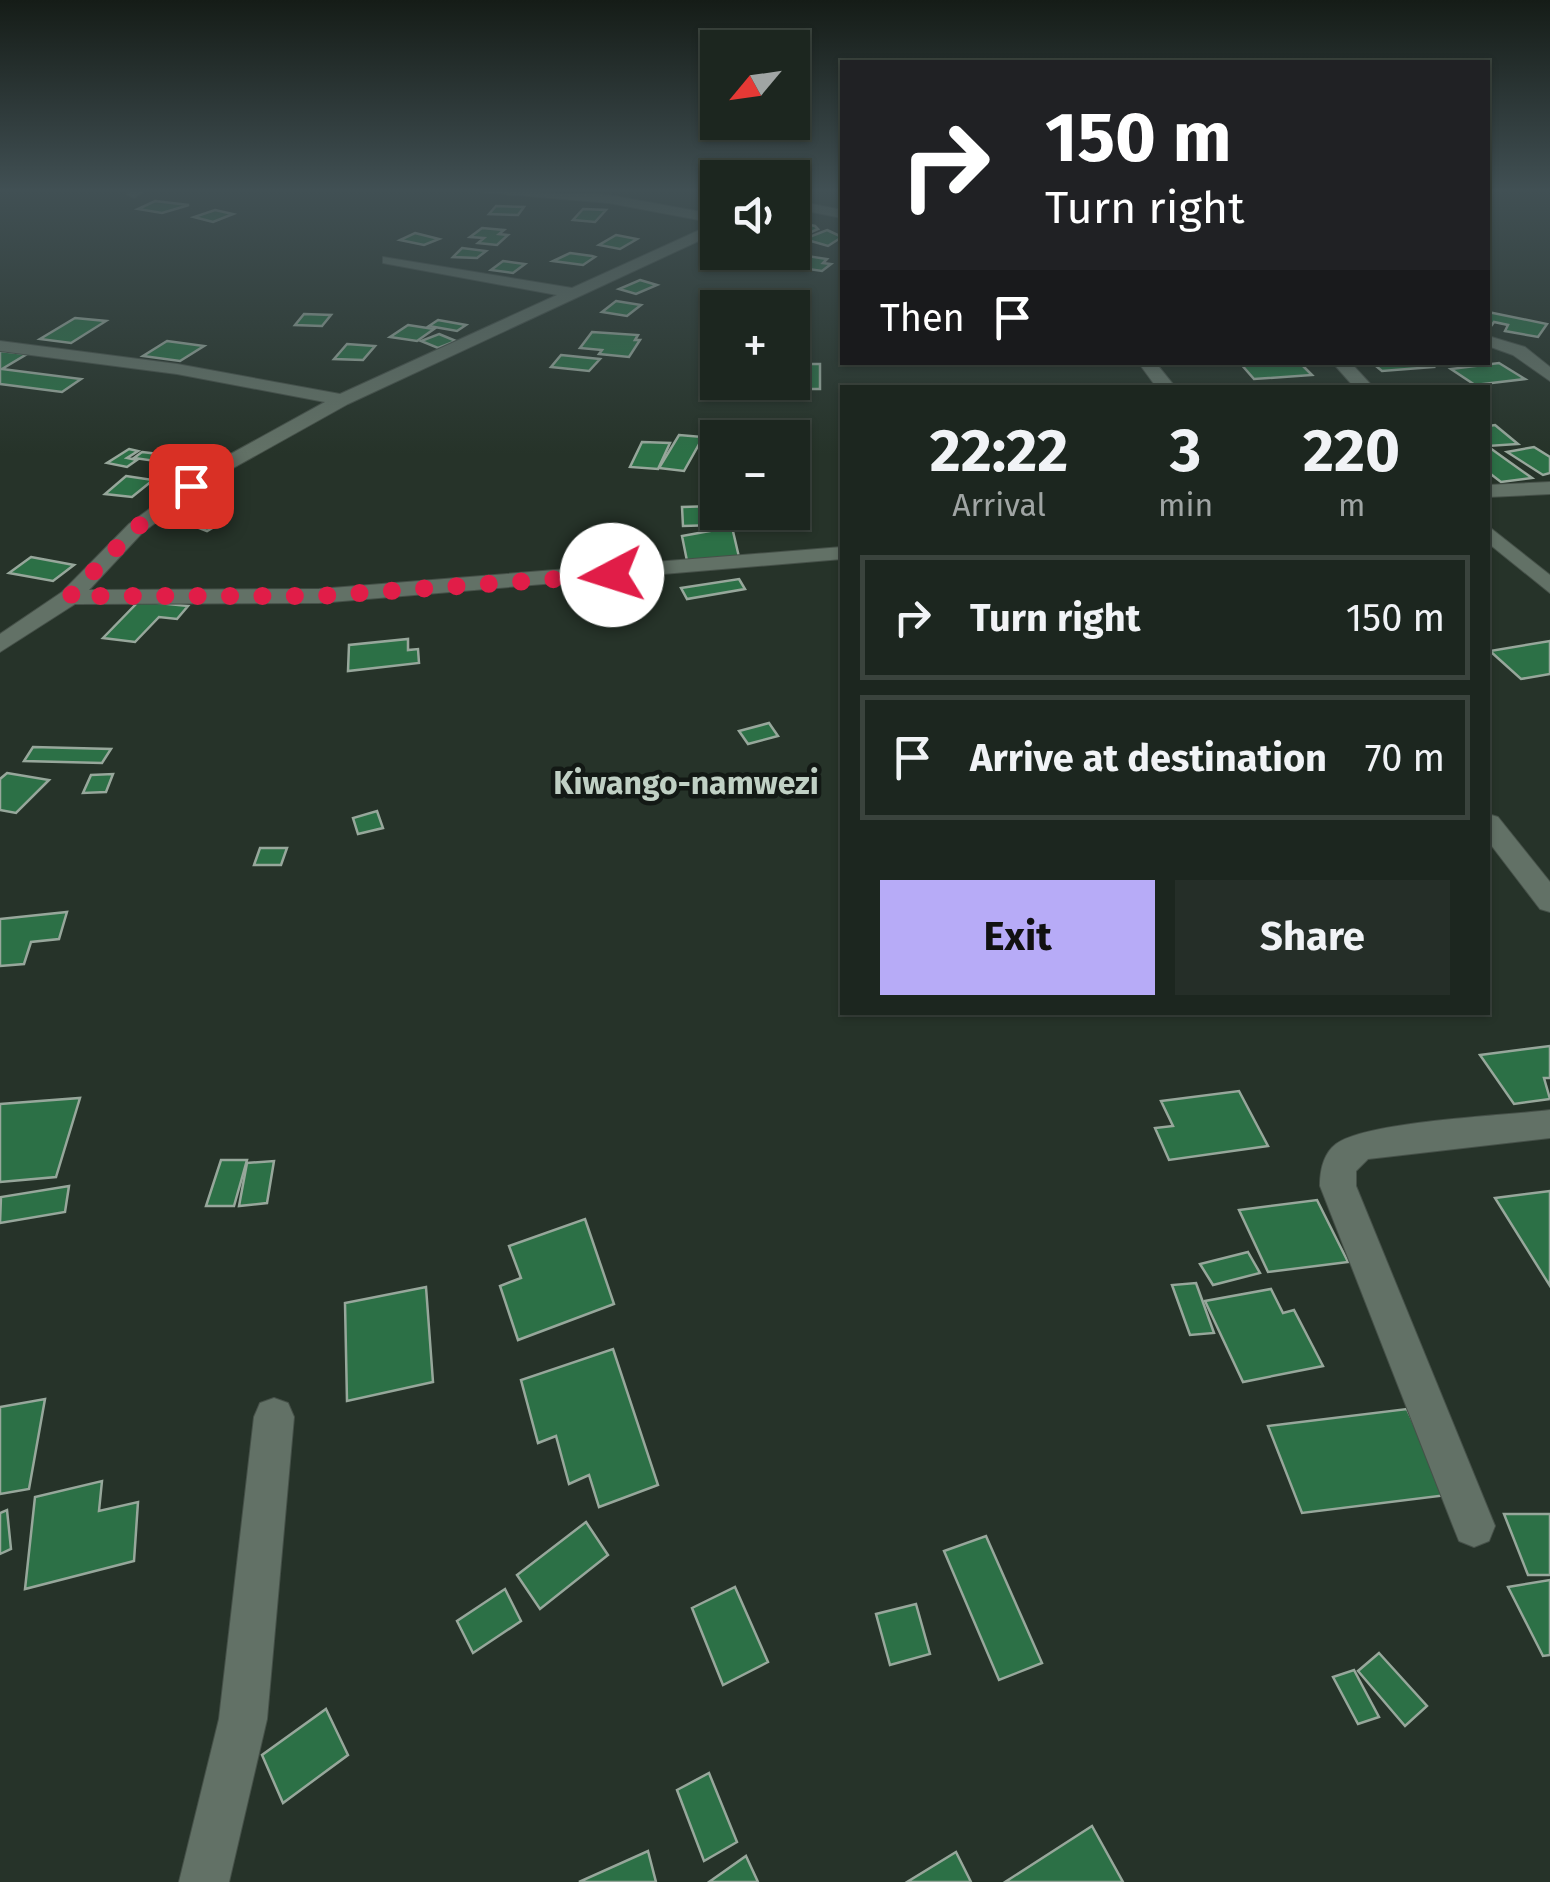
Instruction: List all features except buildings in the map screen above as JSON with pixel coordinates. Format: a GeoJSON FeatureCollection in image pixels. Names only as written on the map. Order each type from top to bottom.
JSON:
{"type":"FeatureCollection","features":[{"type":"Feature","properties":{"kind":"street"},"geometry":{"type":"LineString","coordinates":[[492,278],[575,292]]}},
{"type":"Feature","properties":{"kind":"street"},"geometry":{"type":"LineString","coordinates":[[0,645],[70,596],[169,500],[342,400],[604,278]]}},
{"type":"Feature","properties":{"kind":"street"},"geometry":{"type":"LineString","coordinates":[[1490,342],[1519,352],[1550,376]]}},
{"type":"Feature","properties":{"kind":"street"},"geometry":{"type":"LineString","coordinates":[[0,346],[177,369],[342,400]]}},
{"type":"Feature","properties":{"kind":"street"},"geometry":{"type":"LineString","coordinates":[[1148,365],[1164,385]]}},
{"type":"Feature","properties":{"kind":"street"},"geometry":{"type":"LineString","coordinates":[[1343,365],[1362,385]]}},
{"type":"Feature","properties":{"kind":"street"},"geometry":{"type":"LineString","coordinates":[[1490,491],[1550,488]]}},
{"type":"Feature","properties":{"kind":"street"},"geometry":{"type":"LineString","coordinates":[[1490,534],[1550,586]]}},
{"type":"Feature","properties":{"kind":"street"},"geometry":{"type":"LineString","coordinates":[[70,596],[319,596],[840,553]]}},
{"type":"Feature","properties":{"kind":"street"},"geometry":{"type":"LineString","coordinates":[[1490,826],[1550,902]]}},
{"type":"Feature","properties":{"kind":"street"},"geometry":{"type":"LineString","coordinates":[[1474,1526],[1338,1186],[1337,1166],[1345,1154],[1364,1146],[1550,1124]]}},
{"type":"Feature","properties":{"kind":"street"},"geometry":{"type":"LineString","coordinates":[[204,1882],[243,1719],[274,1418]]}},
{"type":"Feature","properties":{"kind":"district","name":"Kiwango-namwezi"},"geometry":{"type":"Point","coordinates":[686,783]}},
{"type":"Feature","properties":{"kind":"route"},"geometry":{"type":"LineString","coordinates":[[191,486],[136,528],[70,596],[319,596],[612,575]]}}]}
